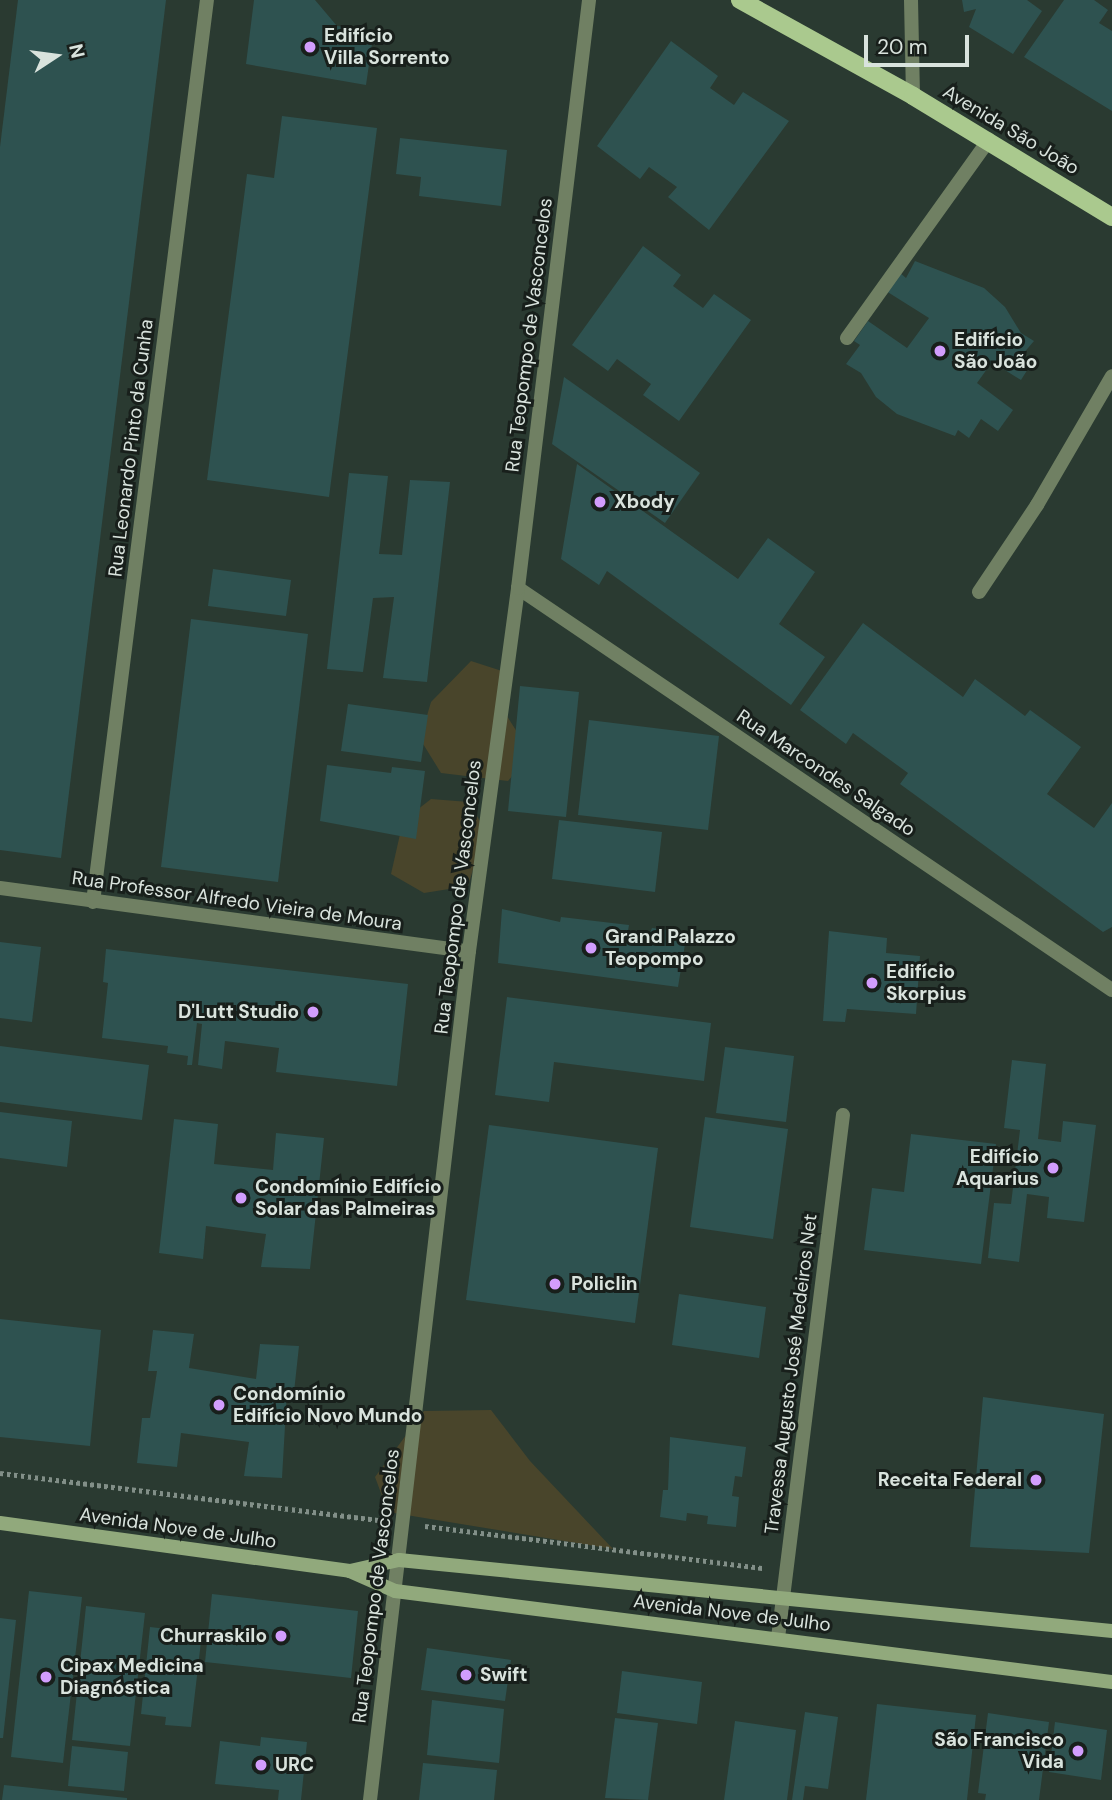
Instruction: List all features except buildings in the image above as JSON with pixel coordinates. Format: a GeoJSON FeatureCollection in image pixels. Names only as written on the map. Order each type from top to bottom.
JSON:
{"type":"FeatureCollection","features":[{"type":"Feature","properties":{"kind":"main road","name":"Avenida São João"},"geometry":{"type":"LineString","coordinates":[[740,0],[989,140],[1112,217]]}},
{"type":"Feature","properties":{"kind":"main road","name":"Avenida Nove de Julho"},"geometry":{"type":"LineString","coordinates":[[0,1523],[350,1571],[395,1591],[1112,1682]]}},
{"type":"Feature","properties":{"kind":"main road","name":"Avenida Nove de Julho"},"geometry":{"type":"LineString","coordinates":[[350,1571],[399,1560],[783,1596],[1112,1632]]}},
{"type":"Feature","properties":{"kind":"street","name":"Rua Leonardo Pinto da Cunha"},"geometry":{"type":"LineString","coordinates":[[93,902],[207,0]]}},
{"type":"Feature","properties":{"kind":"street","name":"Rua Teopompo de Vasconcelos"},"geometry":{"type":"LineString","coordinates":[[370,1800],[469,951],[518,588],[589,0]]}},
{"type":"Feature","properties":{"kind":"street"},"geometry":{"type":"LineString","coordinates":[[911,0],[913,96]]}},
{"type":"Feature","properties":{"kind":"street"},"geometry":{"type":"LineString","coordinates":[[847,338],[989,140]]}},
{"type":"Feature","properties":{"kind":"street"},"geometry":{"type":"LineString","coordinates":[[979,592],[1037,505],[1112,376]]}},
{"type":"Feature","properties":{"kind":"street","name":"Rua Marcondes Salgado"},"geometry":{"type":"LineString","coordinates":[[518,588],[1112,990]]}},
{"type":"Feature","properties":{"kind":"street","name":"Rua Professor Alfredo Vieira de Moura"},"geometry":{"type":"LineString","coordinates":[[0,888],[469,951]]}},
{"type":"Feature","properties":{"kind":"street","name":"Travessa Augusto José Medeiros Net"},"geometry":{"type":"LineString","coordinates":[[778,1638],[842,1115]]}},
{"type":"Feature","properties":{"kind":"path"},"geometry":{"type":"LineString","coordinates":[[0,1473],[786,1571]]}},
{"type":"Feature","properties":{"kind":"shaded area"},"geometry":{"type":"Polygon","coordinates":[[[471,661],[502,671],[500,705],[531,754],[508,781],[441,773],[420,739],[431,702],[471,661]]]}},
{"type":"Feature","properties":{"kind":"shaded area"},"geometry":{"type":"Polygon","coordinates":[[[431,799],[469,802],[485,830],[468,886],[424,893],[391,874],[403,821],[431,799]]]}},
{"type":"Feature","properties":{"kind":"shaded area"},"geometry":{"type":"Polygon","coordinates":[[[491,1410],[530,1461],[613,1549],[388,1512],[375,1477],[424,1411],[491,1410]]]}},
{"type":"Feature","properties":{"kind":"place","name":"Edifício Villa Sorrento"},"geometry":{"type":"Point","coordinates":[310,47]}},
{"type":"Feature","properties":{"kind":"place","name":"Edifício São João"},"geometry":{"type":"Point","coordinates":[940,351]}},
{"type":"Feature","properties":{"kind":"place","name":"Xbody"},"geometry":{"type":"Point","coordinates":[600,502]}},
{"type":"Feature","properties":{"kind":"place","name":"Grand Palazzo Teopompo"},"geometry":{"type":"Point","coordinates":[591,948]}},
{"type":"Feature","properties":{"kind":"place","name":"Edifício Skorpius"},"geometry":{"type":"Point","coordinates":[872,983]}},
{"type":"Feature","properties":{"kind":"place","name":"D'Lutt Studio"},"geometry":{"type":"Point","coordinates":[313,1012]}},
{"type":"Feature","properties":{"kind":"place","name":"Edifício Aquarius"},"geometry":{"type":"Point","coordinates":[1053,1168]}},
{"type":"Feature","properties":{"kind":"place","name":"Condomínio Edifício Solar das Palmeiras"},"geometry":{"type":"Point","coordinates":[241,1198]}},
{"type":"Feature","properties":{"kind":"place","name":"Policlin"},"geometry":{"type":"Point","coordinates":[555,1284]}},
{"type":"Feature","properties":{"kind":"place","name":"Condomínio Edifício Novo Mundo"},"geometry":{"type":"Point","coordinates":[219,1405]}},
{"type":"Feature","properties":{"kind":"place","name":"Receita Federal"},"geometry":{"type":"Point","coordinates":[1036,1480]}},
{"type":"Feature","properties":{"kind":"place","name":"Churraskilo"},"geometry":{"type":"Point","coordinates":[281,1636]}},
{"type":"Feature","properties":{"kind":"place","name":"Swift"},"geometry":{"type":"Point","coordinates":[466,1675]}},
{"type":"Feature","properties":{"kind":"place","name":"Cipax Medicina Diagnóstica"},"geometry":{"type":"Point","coordinates":[46,1677]}},
{"type":"Feature","properties":{"kind":"place","name":"São Francisco Vida"},"geometry":{"type":"Point","coordinates":[1078,1751]}},
{"type":"Feature","properties":{"kind":"place","name":"URC"},"geometry":{"type":"Point","coordinates":[261,1765]}}]}
